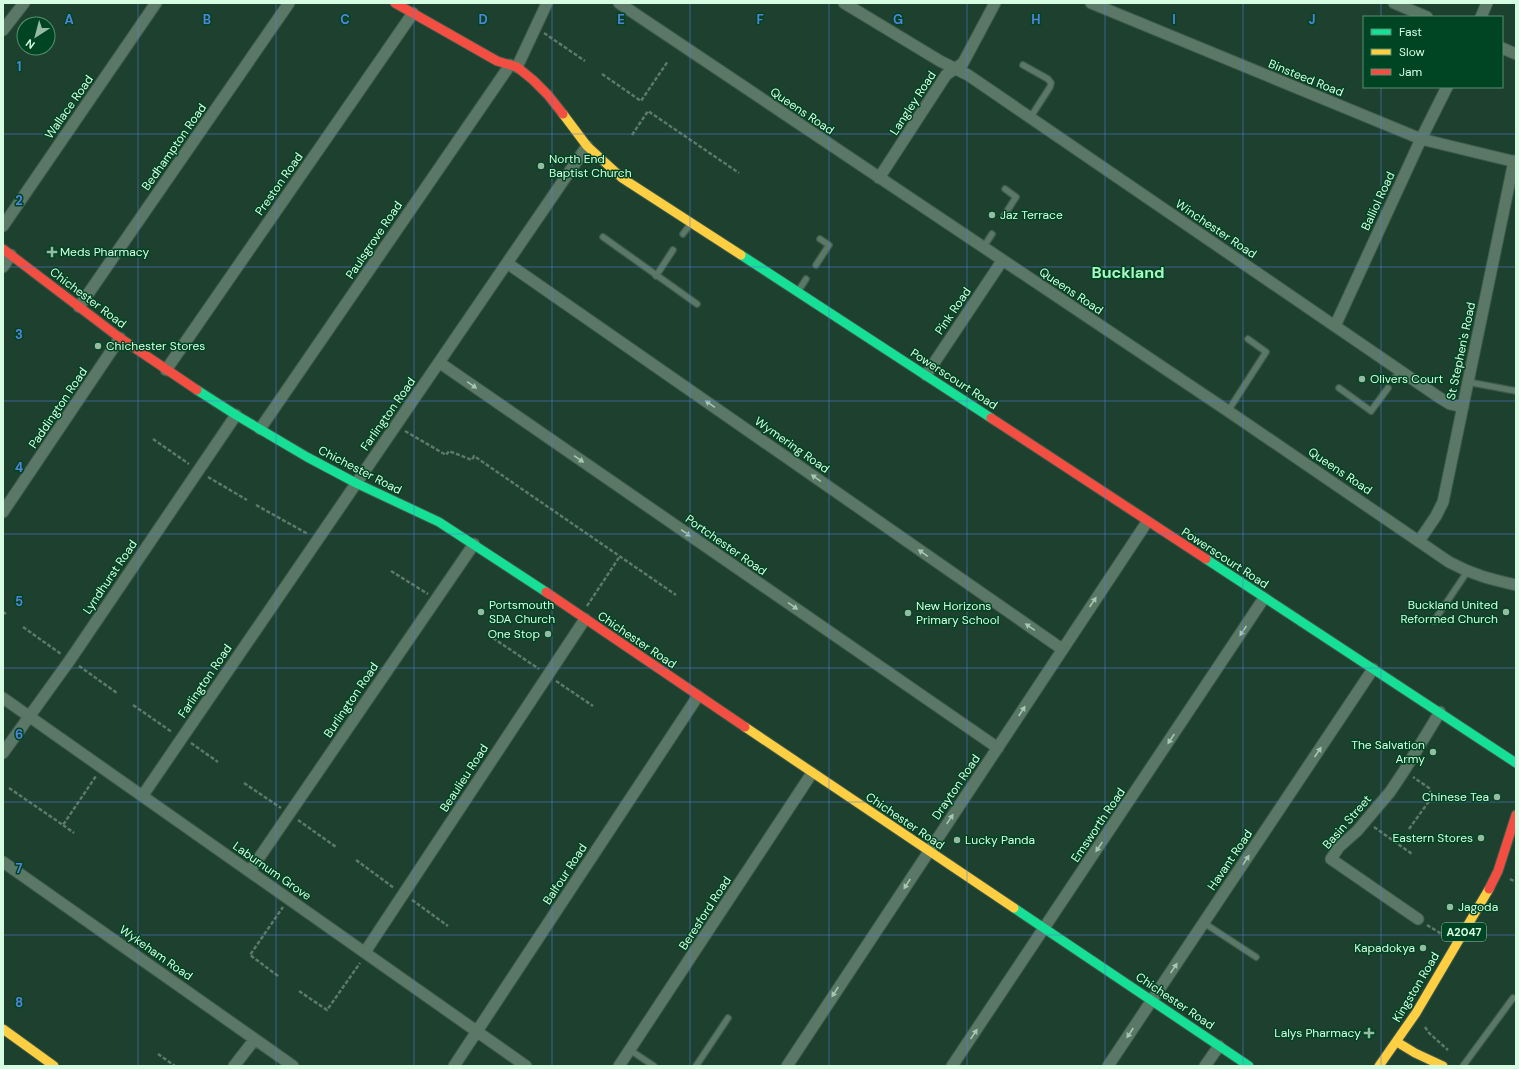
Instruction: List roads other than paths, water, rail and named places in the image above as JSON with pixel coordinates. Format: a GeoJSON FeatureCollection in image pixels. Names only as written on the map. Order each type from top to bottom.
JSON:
{"type":"FeatureCollection","features":[{"type":"Feature","properties":{"kind":"street"},"geometry":{"type":"LineString","coordinates":[[3,30],[24,3]]}},
{"type":"Feature","properties":{"kind":"street","name":"Wallace Road"},"geometry":{"type":"LineString","coordinates":[[3,226],[156,3]]}},
{"type":"Feature","properties":{"kind":"street","name":"Bedhampton Road"},"geometry":{"type":"LineString","coordinates":[[79,307],[289,3]]}},
{"type":"Feature","properties":{"kind":"street","name":"Powerscourt Road"},"geometry":{"type":"LineString","coordinates":[[395,3],[497,61],[513,66],[533,80],[548,95],[587,146],[622,178],[926,375],[1147,522],[1516,763]]}},
{"type":"Feature","properties":{"kind":"street","name":"Paulsgrove Road"},"geometry":{"type":"LineString","coordinates":[[260,429],[513,66],[536,27],[547,3]]}},
{"type":"Feature","properties":{"kind":"street","name":"Winchester Road"},"geometry":{"type":"LineString","coordinates":[[844,3],[940,61],[956,68],[1335,326],[1397,375],[1450,404],[1463,407]]}},
{"type":"Feature","properties":{"kind":"street","name":"Langley Road"},"geometry":{"type":"LineString","coordinates":[[879,178],[946,75],[963,63],[995,3]]}},
{"type":"Feature","properties":{"kind":"street","name":"Binsteed Road"},"geometry":{"type":"LineString","coordinates":[[1091,3],[1421,139],[1515,161]]}},
{"type":"Feature","properties":{"kind":"street"},"geometry":{"type":"LineString","coordinates":[[1394,3],[1425,16]]}},
{"type":"Feature","properties":{"kind":"street"},"geometry":{"type":"LineString","coordinates":[[1481,16],[1487,3]]}},
{"type":"Feature","properties":{"kind":"street","name":"Queens Road"},"geometry":{"type":"LineString","coordinates":[[620,4],[1228,411],[1449,562],[1466,572],[1516,585]]}},
{"type":"Feature","properties":{"kind":"street","name":"Preston Road"},"geometry":{"type":"LineString","coordinates":[[166,370],[413,13]]}},
{"type":"Feature","properties":{"kind":"street"},"geometry":{"type":"LineString","coordinates":[[1503,48],[1516,54]]}},
{"type":"Feature","properties":{"kind":"street","name":"Balliol Road"},"geometry":{"type":"LineString","coordinates":[[1335,326],[1421,139],[1446,88]]}},
{"type":"Feature","properties":{"kind":"street","name":"Farlington Road"},"geometry":{"type":"LineString","coordinates":[[142,795],[395,426],[440,363],[587,146]]}},
{"type":"Feature","properties":{"kind":"street","name":"St Stephen's Road"},"geometry":{"type":"LineString","coordinates":[[1419,541],[1436,516],[1443,502],[1515,161]]}},
{"type":"Feature","properties":{"kind":"street"},"geometry":{"type":"LineString","coordinates":[[3,267],[7,252]]}},
{"type":"Feature","properties":{"kind":"street","name":"Chichester Road"},"geometry":{"type":"LineString","coordinates":[[7,252],[120,338],[166,370],[236,414],[307,457],[356,483],[439,522],[474,544],[1249,1066]]}},
{"type":"Feature","properties":{"kind":"street","name":"Pink Road"},"geometry":{"type":"LineString","coordinates":[[926,375],[1002,261]]}},
{"type":"Feature","properties":{"kind":"street","name":"Wymering Road"},"geometry":{"type":"LineString","coordinates":[[507,263],[1062,649]]}},
{"type":"Feature","properties":{"kind":"street","name":"Paddington Road"},"geometry":{"type":"LineString","coordinates":[[3,512],[120,338]]}},
{"type":"Feature","properties":{"kind":"street","name":"Portchester Road"},"geometry":{"type":"LineString","coordinates":[[440,363],[998,748]]}},
{"type":"Feature","properties":{"kind":"street","name":"Lyndhurst Road"},"geometry":{"type":"LineString","coordinates":[[3,754],[70,660],[236,414]]}},
{"type":"Feature","properties":{"kind":"street","name":"Drayton Road"},"geometry":{"type":"LineString","coordinates":[[787,1066],[1147,522]]}},
{"type":"Feature","properties":{"kind":"street","name":"Burlington Road"},"geometry":{"type":"LineString","coordinates":[[250,871],[474,544]]}},
{"type":"Feature","properties":{"kind":"street","name":"Emsworth Road"},"geometry":{"type":"LineString","coordinates":[[952,1066],[1264,598]]}},
{"type":"Feature","properties":{"kind":"street","name":"Beaulieu Road"},"geometry":{"type":"LineString","coordinates":[[366,952],[582,617]]}},
{"type":"Feature","properties":{"kind":"street","name":"Havant Road"},"geometry":{"type":"LineString","coordinates":[[1108,1066],[1373,669]]}},
{"type":"Feature","properties":{"kind":"street","name":"Balfour Road"},"geometry":{"type":"LineString","coordinates":[[454,1066],[698,696]]}},
{"type":"Feature","properties":{"kind":"street","name":"Laburnum Grove"},"geometry":{"type":"LineString","coordinates":[[3,698],[526,1066]]}},
{"type":"Feature","properties":{"kind":"street","name":"Basin Street"},"geometry":{"type":"LineString","coordinates":[[1418,919],[1331,859],[1339,847],[1357,831],[1390,792],[1440,712]]}},
{"type":"Feature","properties":{"kind":"street","name":"Beresford Road"},"geometry":{"type":"LineString","coordinates":[[619,1066],[812,773]]}},
{"type":"Feature","properties":{"kind":"street","name":"Kingston Road"},"geometry":{"type":"LineString","coordinates":[[1397,1042],[1458,943],[1498,871],[1516,815]]}},
{"type":"Feature","properties":{"kind":"street","name":"Wykeham Road"},"geometry":{"type":"LineString","coordinates":[[3,862],[293,1066]]}},
{"type":"Feature","properties":{"kind":"street"},"geometry":{"type":"LineString","coordinates":[[3,1029],[54,1066]]}},
{"type":"Feature","properties":{"kind":"street"},"geometry":{"type":"LineString","coordinates":[[234,1066],[255,1039]]}},
{"type":"Feature","properties":{"kind":"street"},"geometry":{"type":"LineString","coordinates":[[1397,1042],[1415,1053],[1443,1066]]}},
{"type":"Feature","properties":{"kind":"street","name":"A2047"},"geometry":{"type":"LineString","coordinates":[[1378,1066],[1397,1042]]}},
{"type":"Feature","properties":{"kind":"street"},"geometry":{"type":"LineString","coordinates":[[1205,1066],[1219,1046]]}},
{"type":"Feature","properties":{"kind":"lane"},"geometry":{"type":"LineString","coordinates":[[1023,65],[1048,79],[1051,83],[1050,87],[1030,118]]}},
{"type":"Feature","properties":{"kind":"lane"},"geometry":{"type":"LineString","coordinates":[[1004,216],[1016,197],[1005,189]]}},
{"type":"Feature","properties":{"kind":"lane"},"geometry":{"type":"LineString","coordinates":[[683,234],[691,223]]}},
{"type":"Feature","properties":{"kind":"lane"},"geometry":{"type":"LineString","coordinates":[[983,248],[992,234]]}},
{"type":"Feature","properties":{"kind":"lane"},"geometry":{"type":"LineString","coordinates":[[603,238],[697,304]]}},
{"type":"Feature","properties":{"kind":"lane"},"geometry":{"type":"LineString","coordinates":[[816,265],[829,245],[820,239]]}},
{"type":"Feature","properties":{"kind":"lane"},"geometry":{"type":"LineString","coordinates":[[656,276],[673,250]]}},
{"type":"Feature","properties":{"kind":"lane"},"geometry":{"type":"LineString","coordinates":[[797,292],[806,279]]}},
{"type":"Feature","properties":{"kind":"lane"},"geometry":{"type":"LineString","coordinates":[[1228,411],[1266,352],[1248,339]]}},
{"type":"Feature","properties":{"kind":"lane"},"geometry":{"type":"LineString","coordinates":[[1468,382],[1516,391]]}},
{"type":"Feature","properties":{"kind":"lane"},"geometry":{"type":"LineString","coordinates":[[1339,388],[1371,411],[1388,388]]}},
{"type":"Feature","properties":{"kind":"lane"},"geometry":{"type":"LineString","coordinates":[[1434,621],[1466,572]]}},
{"type":"Feature","properties":{"kind":"lane"},"geometry":{"type":"LineString","coordinates":[[1204,924],[1256,957]]}},
{"type":"Feature","properties":{"kind":"lane"},"geometry":{"type":"LineString","coordinates":[[1464,1065],[1512,998]]}},
{"type":"Feature","properties":{"kind":"lane"},"geometry":{"type":"LineString","coordinates":[[696,1066],[728,1018]]}},
{"type":"Feature","properties":{"kind":"lane"},"geometry":{"type":"LineString","coordinates":[[630,1050],[654,1066]]}},
{"type":"Feature","properties":{"kind":"place","name":"North End Baptist Church"},"geometry":{"type":"Point","coordinates":[541,166]}},
{"type":"Feature","properties":{"kind":"place","name":"Jaz Terrace"},"geometry":{"type":"Point","coordinates":[992,215]}},
{"type":"Feature","properties":{"kind":"place","name":"Meds Pharmacy"},"geometry":{"type":"Point","coordinates":[52,252]}},
{"type":"Feature","properties":{"kind":"place","name":"Chichester Stores"},"geometry":{"type":"Point","coordinates":[98,346]}},
{"type":"Feature","properties":{"kind":"place","name":"Olivers Court"},"geometry":{"type":"Point","coordinates":[1362,379]}},
{"type":"Feature","properties":{"kind":"place","name":"Portsmouth SDA Church"},"geometry":{"type":"Point","coordinates":[481,612]}},
{"type":"Feature","properties":{"kind":"place","name":"Buckland United Reformed Church"},"geometry":{"type":"Point","coordinates":[1506,612]}},
{"type":"Feature","properties":{"kind":"place","name":"New Horizons Primary School"},"geometry":{"type":"Point","coordinates":[908,613]}},
{"type":"Feature","properties":{"kind":"place","name":"One Stop"},"geometry":{"type":"Point","coordinates":[548,634]}},
{"type":"Feature","properties":{"kind":"place","name":"The Salvation Army"},"geometry":{"type":"Point","coordinates":[1433,752]}},
{"type":"Feature","properties":{"kind":"place","name":"Chinese Tea"},"geometry":{"type":"Point","coordinates":[1497,797]}},
{"type":"Feature","properties":{"kind":"place","name":"Eastern Stores"},"geometry":{"type":"Point","coordinates":[1481,838]}},
{"type":"Feature","properties":{"kind":"place","name":"Lucky Panda"},"geometry":{"type":"Point","coordinates":[957,840]}},
{"type":"Feature","properties":{"kind":"place","name":"Jagoda"},"geometry":{"type":"Point","coordinates":[1450,907]}},
{"type":"Feature","properties":{"kind":"place","name":"Kapadokya"},"geometry":{"type":"Point","coordinates":[1423,948]}},
{"type":"Feature","properties":{"kind":"place","name":"Lalys Pharmacy"},"geometry":{"type":"Point","coordinates":[1369,1033]}},
{"type":"Feature","properties":{"kind":"district","name":"Buckland"},"geometry":{"type":"Point","coordinates":[1128,272]}}]}
